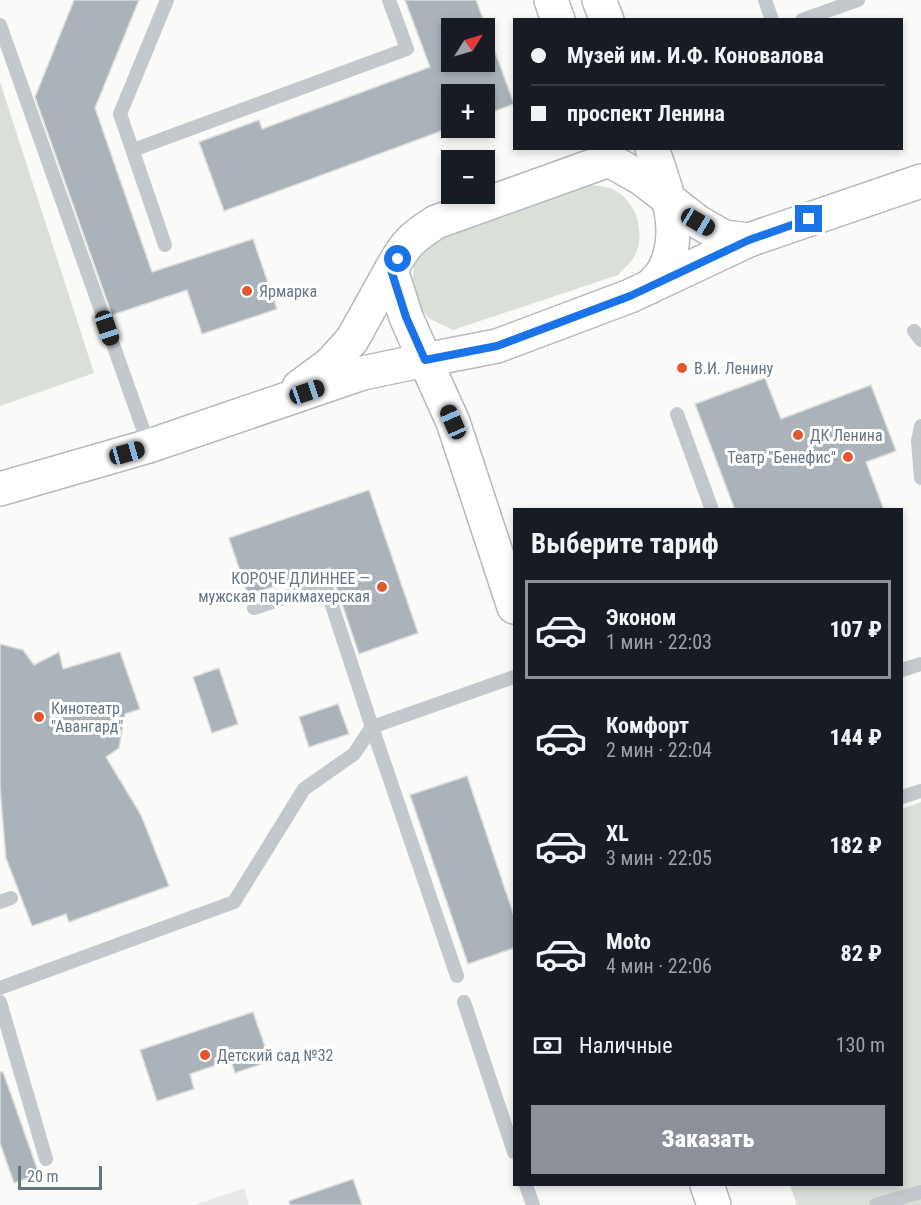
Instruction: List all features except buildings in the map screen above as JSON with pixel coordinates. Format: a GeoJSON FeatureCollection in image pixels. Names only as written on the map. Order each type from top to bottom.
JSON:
{"type":"FeatureCollection","features":[{"type":"Feature","properties":{"kind":"main road"},"geometry":{"type":"LineString","coordinates":[[551,0],[557,18]]}},
{"type":"Feature","properties":{"kind":"main road"},"geometry":{"type":"LineString","coordinates":[[599,0],[606,18]]}},
{"type":"Feature","properties":{"kind":"main road"},"geometry":{"type":"LineString","coordinates":[[650,287],[664,271],[671,253],[674,230],[670,199],[653,150]]}},
{"type":"Feature","properties":{"kind":"main road"},"geometry":{"type":"LineString","coordinates":[[270,405],[330,364],[352,340],[404,247],[416,235],[436,222],[607,154],[698,222],[724,237],[749,240]]}},
{"type":"Feature","properties":{"kind":"main road"},"geometry":{"type":"LineString","coordinates":[[0,489],[149,446],[363,373],[497,346],[650,287],[749,240],[921,181]]}},
{"type":"Feature","properties":{"kind":"main road"},"geometry":{"type":"LineString","coordinates":[[391,270],[406,317],[453,422],[513,604]]}},
{"type":"Feature","properties":{"kind":"main road"},"geometry":{"type":"LineString","coordinates":[[707,1186],[714,1205]]}},
{"type":"Feature","properties":{"kind":"lane"},"geometry":{"type":"LineString","coordinates":[[165,245],[120,114],[166,0]]}},
{"type":"Feature","properties":{"kind":"lane"},"geometry":{"type":"LineString","coordinates":[[133,150],[407,49],[389,0]]}},
{"type":"Feature","properties":{"kind":"lane"},"geometry":{"type":"LineString","coordinates":[[765,0],[771,18]]}},
{"type":"Feature","properties":{"kind":"lane"},"geometry":{"type":"LineString","coordinates":[[808,18],[858,0]]}},
{"type":"Feature","properties":{"kind":"lane"},"geometry":{"type":"LineString","coordinates":[[0,25],[149,446]]}},
{"type":"Feature","properties":{"kind":"lane"},"geometry":{"type":"LineString","coordinates":[[677,414],[711,508]]}},
{"type":"Feature","properties":{"kind":"lane"},"geometry":{"type":"LineString","coordinates":[[921,426],[918,441],[921,478]]}},
{"type":"Feature","properties":{"kind":"lane"},"geometry":{"type":"LineString","coordinates":[[254,608],[325,584],[457,976]]}},
{"type":"Feature","properties":{"kind":"lane"},"geometry":{"type":"LineString","coordinates":[[903,670],[921,664]]}},
{"type":"Feature","properties":{"kind":"lane"},"geometry":{"type":"LineString","coordinates":[[0,988],[234,903],[304,789],[354,754],[372,727],[513,677]]}},
{"type":"Feature","properties":{"kind":"lane"},"geometry":{"type":"LineString","coordinates":[[903,797],[921,791]]}},
{"type":"Feature","properties":{"kind":"lane"},"geometry":{"type":"LineString","coordinates":[[0,1002],[46,1159]]}},
{"type":"Feature","properties":{"kind":"lane"},"geometry":{"type":"LineString","coordinates":[[464,1002],[513,1148]]}},
{"type":"Feature","properties":{"kind":"lane"},"geometry":{"type":"LineString","coordinates":[[526,1186],[532,1205]]}},
{"type":"Feature","properties":{"kind":"lane"},"geometry":{"type":"LineString","coordinates":[[876,1205],[921,1192]]}},
{"type":"Feature","properties":{"kind":"shaded area"},"geometry":{"type":"Polygon","coordinates":[[[0,82],[94,373],[0,406],[0,82]]]}},
{"type":"Feature","properties":{"kind":"shaded area"},"geometry":{"type":"Polygon","coordinates":[[[579,185],[612,189],[627,201],[637,218],[638,248],[632,260],[618,275],[453,330],[430,319],[419,307],[412,293],[414,263],[420,250],[437,237],[579,185]]]}},
{"type":"Feature","properties":{"kind":"shaded area"},"geometry":{"type":"Polygon","coordinates":[[[921,802],[921,1205],[797,1205],[790,1186],[903,1186],[903,809],[921,802]]]}},
{"type":"Feature","properties":{"kind":"shaded area"},"geometry":{"type":"Polygon","coordinates":[[[244,1188],[249,1205],[195,1205],[244,1188]]]}},
{"type":"Feature","properties":{"kind":"place","name":"Ярмарка"},"geometry":{"type":"Point","coordinates":[247,291]}},
{"type":"Feature","properties":{"kind":"place","name":"В.И. Ленину"},"geometry":{"type":"Point","coordinates":[682,368]}},
{"type":"Feature","properties":{"kind":"place","name":"ДК Ленина"},"geometry":{"type":"Point","coordinates":[798,435]}},
{"type":"Feature","properties":{"kind":"place","name":"Театр \"Бенефис\""},"geometry":{"type":"Point","coordinates":[848,457]}},
{"type":"Feature","properties":{"kind":"place","name":"КОРОЧЕ ДЛИННЕЕ — мужская парикмахерская"},"geometry":{"type":"Point","coordinates":[382,587]}},
{"type":"Feature","properties":{"kind":"place","name":"Кинотеатр \"Авангард\""},"geometry":{"type":"Point","coordinates":[39,717]}},
{"type":"Feature","properties":{"kind":"place","name":"Детский сад №32"},"geometry":{"type":"Point","coordinates":[205,1055]}},
{"type":"Feature","properties":{"kind":"route"},"geometry":{"type":"LineString","coordinates":[[398,259],[391,270],[406,317],[425,360],[497,346],[630,296],[749,240],[809,219]]}}]}
